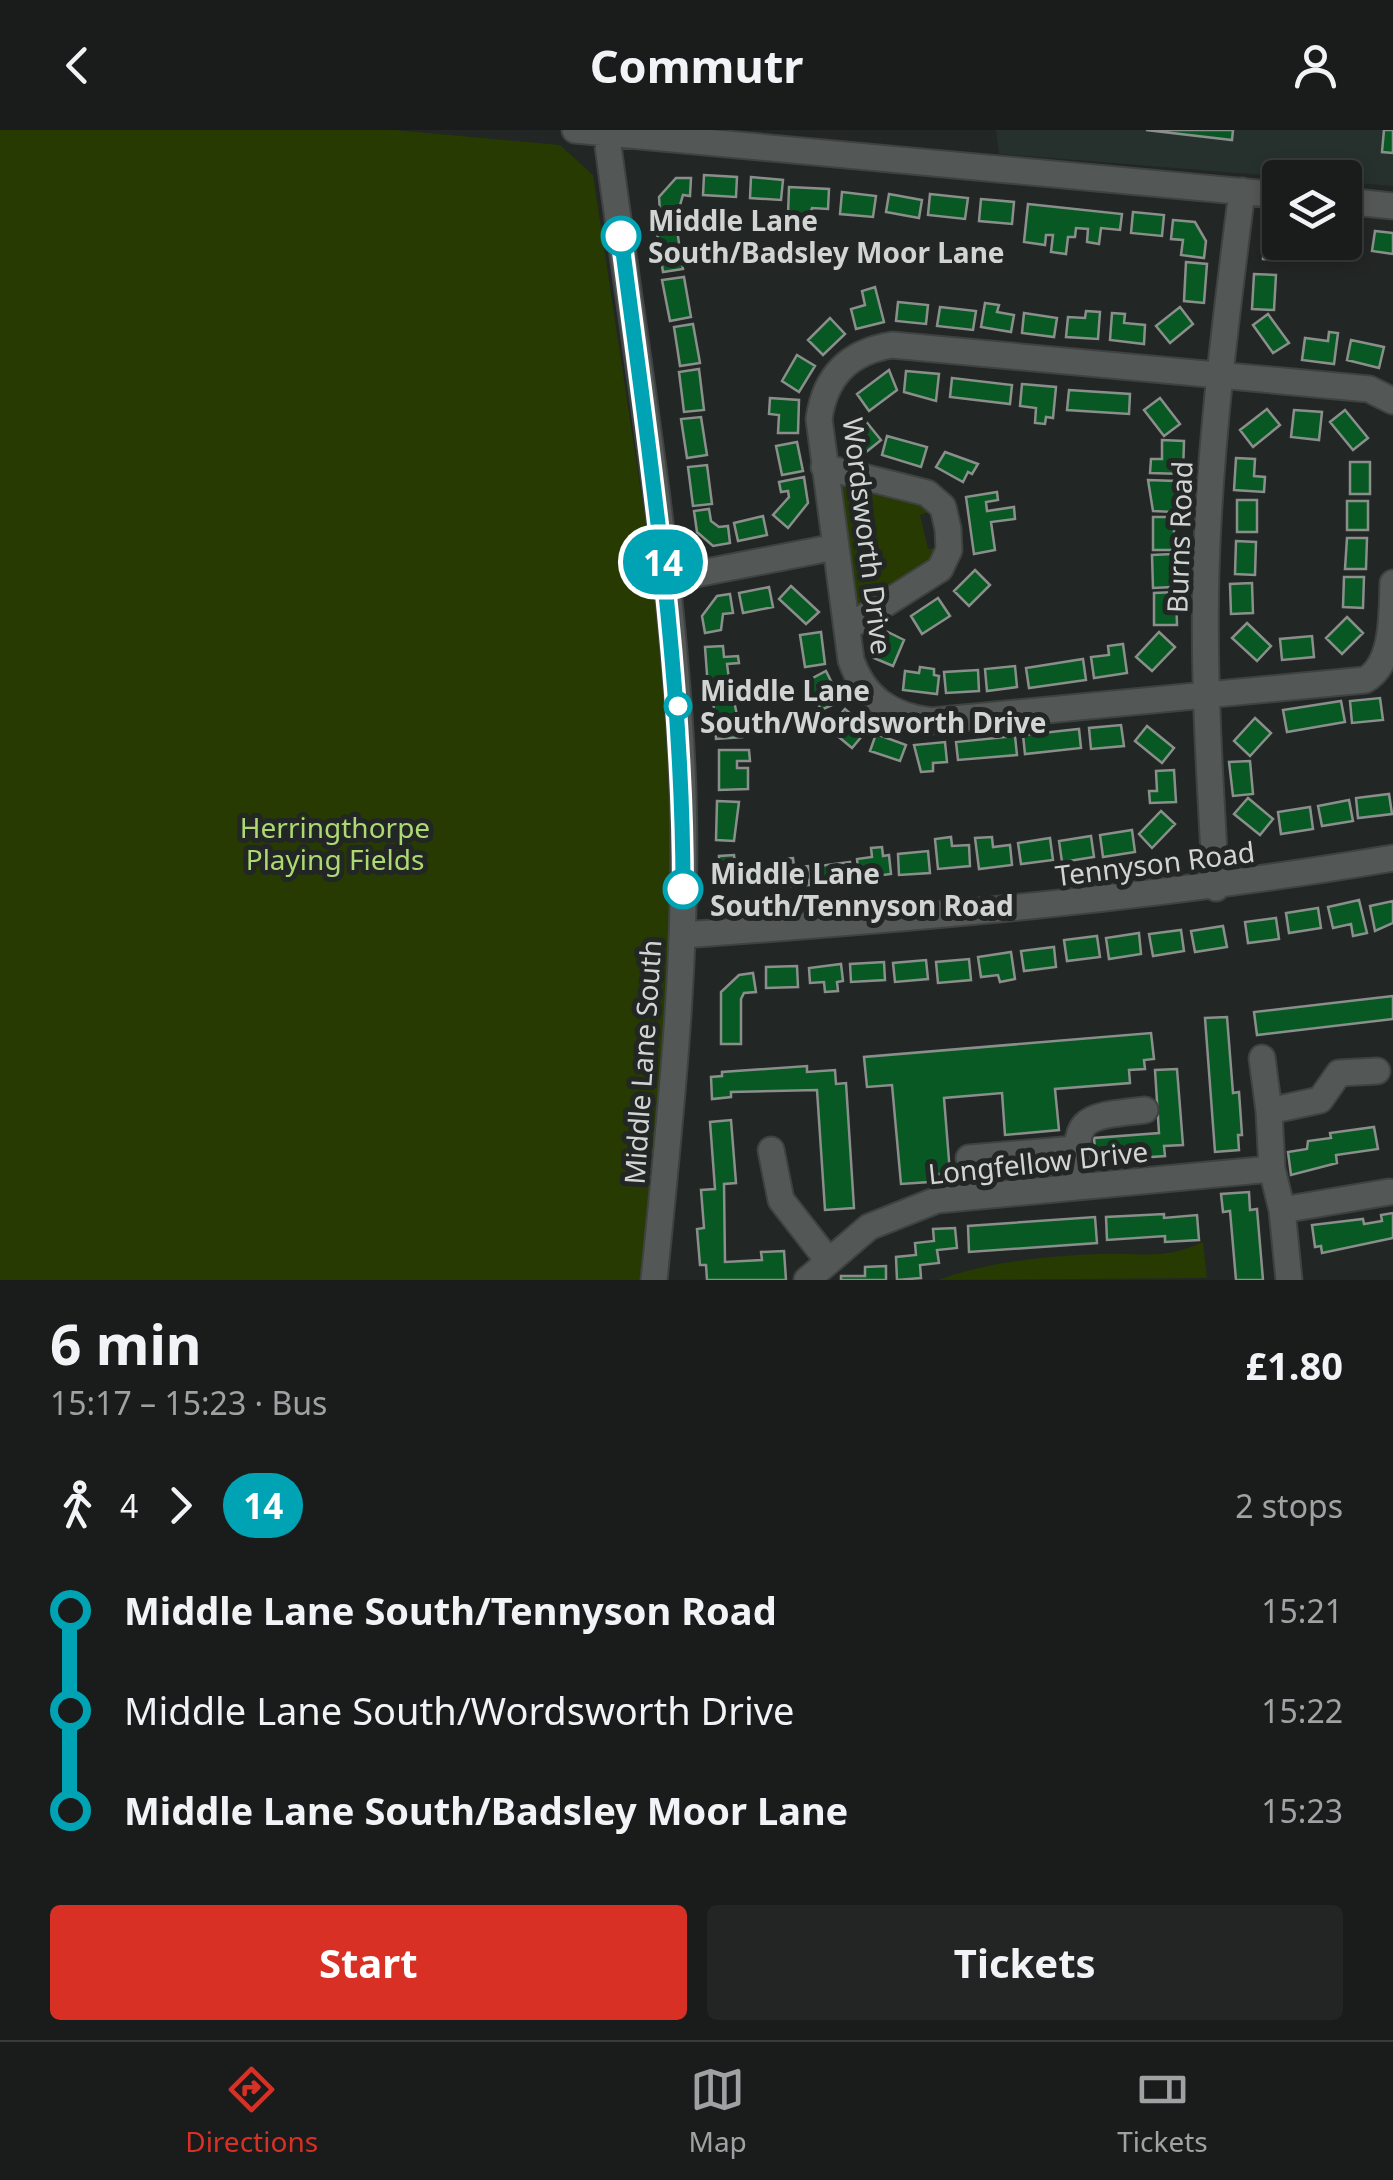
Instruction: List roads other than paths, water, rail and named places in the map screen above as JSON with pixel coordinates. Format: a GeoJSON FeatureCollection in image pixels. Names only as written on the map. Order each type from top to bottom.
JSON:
{"type":"FeatureCollection","features":[{"type":"Feature","properties":{"kind":"street"},"geometry":{"type":"LineString","coordinates":[[574,130],[845,141],[1262,193]]}},
{"type":"Feature","properties":{"kind":"street","name":"Middle Lane South"},"geometry":{"type":"LineString","coordinates":[[606,131],[665,580],[682,770],[683,934],[654,1280]]}},
{"type":"Feature","properties":{"kind":"street","name":"Burns Road"},"geometry":{"type":"LineString","coordinates":[[1216,888],[1205,696],[1206,569],[1219,374],[1242,191]]}},
{"type":"Feature","properties":{"kind":"street"},"geometry":{"type":"LineString","coordinates":[[1362,203],[1393,206]]}},
{"type":"Feature","properties":{"kind":"street","name":"Wordsworth Drive"},"geometry":{"type":"LineString","coordinates":[[1219,374],[913,345],[876,348],[848,361],[827,386],[819,419],[851,660],[867,692],[894,713],[930,721],[1366,680],[1379,674],[1389,661],[1393,583]]}},
{"type":"Feature","properties":{"kind":"street"},"geometry":{"type":"LineString","coordinates":[[1219,374],[1369,389],[1393,401]]}},
{"type":"Feature","properties":{"kind":"street"},"geometry":{"type":"LineString","coordinates":[[824,467],[927,494],[942,507],[948,529],[950,550],[940,569],[848,628]]}},
{"type":"Feature","properties":{"kind":"street"},"geometry":{"type":"LineString","coordinates":[[665,580],[836,547]]}},
{"type":"Feature","properties":{"kind":"street","name":"Tennyson Road"},"geometry":{"type":"LineString","coordinates":[[683,934],[951,916],[1216,888],[1393,858]]}},
{"type":"Feature","properties":{"kind":"street"},"geometry":{"type":"LineString","coordinates":[[1262,1058],[1272,1169],[1282,1210],[1289,1280]]}},
{"type":"Feature","properties":{"kind":"street"},"geometry":{"type":"LineString","coordinates":[[1268,1111],[1320,1100],[1339,1073],[1376,1071]]}},
{"type":"Feature","properties":{"kind":"street"},"geometry":{"type":"LineString","coordinates":[[1080,1186],[1075,1148],[1078,1130],[1092,1116],[1145,1110]]}},
{"type":"Feature","properties":{"kind":"street"},"geometry":{"type":"LineString","coordinates":[[969,1158],[1075,1148]]}},
{"type":"Feature","properties":{"kind":"street"},"geometry":{"type":"LineString","coordinates":[[771,1150],[781,1200],[827,1258]]}},
{"type":"Feature","properties":{"kind":"street","name":"Longfellow Drive"},"geometry":{"type":"LineString","coordinates":[[807,1280],[827,1258],[869,1226],[938,1200],[1272,1169]]}},
{"type":"Feature","properties":{"kind":"street"},"geometry":{"type":"LineString","coordinates":[[1282,1210],[1389,1192]]}},
{"type":"Feature","properties":{"kind":"place","name":"Middle Lane South/Badsley Moor Lane"},"geometry":{"type":"Point","coordinates":[621,236]}},
{"type":"Feature","properties":{"kind":"place","name":"Middle Lane South/Wordsworth Drive"},"geometry":{"type":"Point","coordinates":[678,706]}},
{"type":"Feature","properties":{"kind":"place","name":"Middle Lane South/Tennyson Road"},"geometry":{"type":"Point","coordinates":[683,889]}},
{"type":"Feature","properties":{"kind":"park label","name":"Herringthorpe Playing Fields"},"geometry":{"type":"Point","coordinates":[335,843]}}]}
